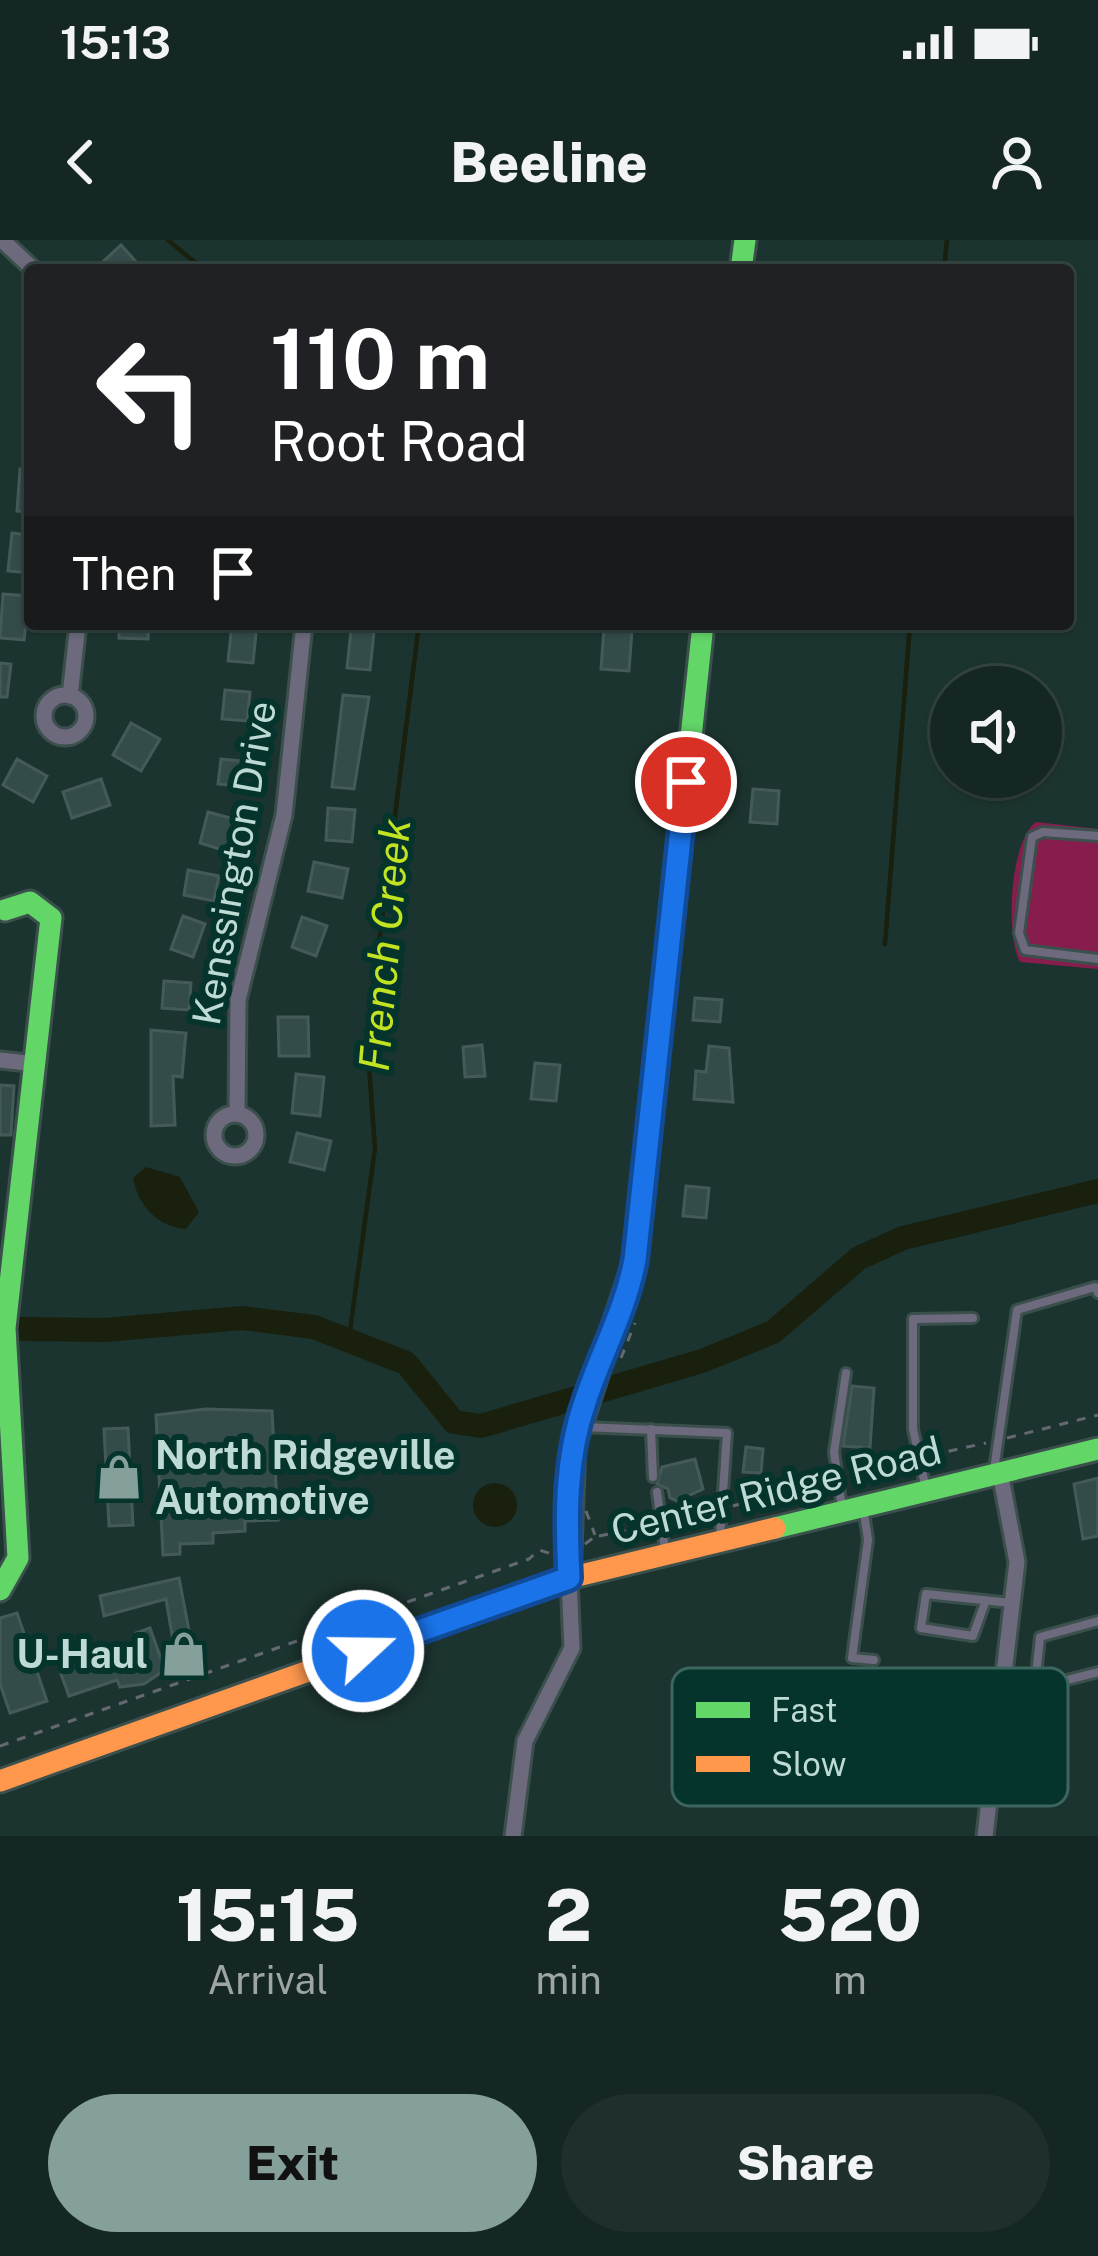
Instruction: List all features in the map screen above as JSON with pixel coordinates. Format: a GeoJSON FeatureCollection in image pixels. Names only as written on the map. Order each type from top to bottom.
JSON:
{"type":"FeatureCollection","features":[{"type":"Feature","properties":{"kind":"street"},"geometry":{"type":"LineString","coordinates":[[2,240],[28,264]]}},
{"type":"Feature","properties":{"kind":"street"},"geometry":{"type":"LineString","coordinates":[[70,696],[76,630]]}},
{"type":"Feature","properties":{"kind":"street","name":"Kenssington Drive"},"geometry":{"type":"LineString","coordinates":[[237,1114],[238,1000],[284,815],[303,630]]}},
{"type":"Feature","properties":{"kind":"street"},"geometry":{"type":"LineString","coordinates":[[512,1836],[525,1741],[558,1685],[572,1648],[567,1496],[581,1415],[623,1311],[635,1260],[703,630]]}},
{"type":"Feature","properties":{"kind":"street"},"geometry":{"type":"LineString","coordinates":[[0,1590],[18,1558],[4,1370],[51,918],[30,902],[5,910]]}},
{"type":"Feature","properties":{"kind":"street"},"geometry":{"type":"LineString","coordinates":[[0,1060],[36,1064]]}},
{"type":"Feature","properties":{"kind":"street","name":"Center Ridge Road"},"geometry":{"type":"LineString","coordinates":[[0,1781],[569,1578],[1098,1449]]}},
{"type":"Feature","properties":{"kind":"street"},"geometry":{"type":"LineString","coordinates":[[997,1473],[1017,1547],[1004,1668]]}},
{"type":"Feature","properties":{"kind":"street"},"geometry":{"type":"LineString","coordinates":[[985,1836],[988,1806]]}},
{"type":"Feature","properties":{"kind":"lane"},"geometry":{"type":"LineString","coordinates":[[1098,836],[1043,832],[1032,838],[1019,934],[1024,950],[1043,956],[1098,959]]}},
{"type":"Feature","properties":{"kind":"lane"},"geometry":{"type":"LineString","coordinates":[[997,1473],[1017,1310],[1095,1287],[1098,1293]]}},
{"type":"Feature","properties":{"kind":"lane"},"geometry":{"type":"LineString","coordinates":[[926,1490],[913,1429],[913,1318],[973,1318]]}},
{"type":"Feature","properties":{"kind":"lane"},"geometry":{"type":"LineString","coordinates":[[846,1373],[834,1452],[852,1509],[868,1540],[852,1658],[874,1660]]}},
{"type":"Feature","properties":{"kind":"lane"},"geometry":{"type":"LineString","coordinates":[[581,1415],[651,1429],[727,1433],[720,1539]]}},
{"type":"Feature","properties":{"kind":"lane"},"geometry":{"type":"LineString","coordinates":[[651,1429],[653,1477]]}},
{"type":"Feature","properties":{"kind":"lane"},"geometry":{"type":"LineString","coordinates":[[657,1492],[665,1553]]}},
{"type":"Feature","properties":{"kind":"lane"},"geometry":{"type":"LineString","coordinates":[[986,1600],[973,1636],[920,1628],[926,1594],[986,1600],[1012,1603]]}},
{"type":"Feature","properties":{"kind":"lane"},"geometry":{"type":"LineString","coordinates":[[1037,1668],[1040,1637],[1098,1621]]}},
{"type":"Feature","properties":{"kind":"lane"},"geometry":{"type":"LineString","coordinates":[[1068,1679],[1098,1672]]}},
{"type":"Feature","properties":{"kind":"path"},"geometry":{"type":"LineString","coordinates":[[616,1366],[636,1317]]}},
{"type":"Feature","properties":{"kind":"path"},"geometry":{"type":"LineString","coordinates":[[585,1505],[588,1525],[597,1535],[592,1542]]}},
{"type":"Feature","properties":{"kind":"path"},"geometry":{"type":"LineString","coordinates":[[0,1746],[529,1559],[539,1550],[547,1556]]}},
{"type":"Feature","properties":{"kind":"shaded area"},"geometry":{"type":"Polygon","coordinates":[[[1036,822],[1098,829],[1098,969],[1020,962],[1013,931],[1013,889],[1020,848],[1036,822]]]}},
{"type":"Feature","properties":{"kind":"shaded area"},"geometry":{"type":"Polygon","coordinates":[[[146,1167],[180,1177],[199,1212],[186,1229],[158,1219],[145,1206],[133,1178],[146,1167]]]}},
{"type":"Feature","properties":{"kind":"shaded area"},"geometry":{"type":"Polygon","coordinates":[[[495,1483],[511,1489],[517,1505],[511,1521],[495,1527],[479,1521],[473,1505],[479,1489],[495,1483]]]}},
{"type":"Feature","properties":{"kind":"building"},"geometry":{"type":"Polygon","coordinates":[[[121,245],[138,264],[100,264],[121,245]]]}},
{"type":"Feature","properties":{"kind":"building"},"geometry":{"type":"Polygon","coordinates":[[[20,469],[24,469],[24,512],[17,511],[20,469]]]}},
{"type":"Feature","properties":{"kind":"building"},"geometry":{"type":"Polygon","coordinates":[[[12,533],[24,534],[24,572],[8,571],[12,533]]]}},
{"type":"Feature","properties":{"kind":"building"},"geometry":{"type":"Polygon","coordinates":[[[3,594],[24,596],[24,640],[0,638],[3,594]]]}},
{"type":"Feature","properties":{"kind":"building"},"geometry":{"type":"Polygon","coordinates":[[[119,630],[149,630],[148,639],[119,638],[119,630]]]}},
{"type":"Feature","properties":{"kind":"building"},"geometry":{"type":"Polygon","coordinates":[[[231,630],[256,630],[253,663],[228,661],[231,630]]]}},
{"type":"Feature","properties":{"kind":"building"},"geometry":{"type":"Polygon","coordinates":[[[351,630],[374,632],[370,670],[347,668],[351,630]]]}},
{"type":"Feature","properties":{"kind":"building"},"geometry":{"type":"Polygon","coordinates":[[[604,630],[632,630],[629,671],[601,669],[604,630]]]}},
{"type":"Feature","properties":{"kind":"building"},"geometry":{"type":"Polygon","coordinates":[[[0,663],[11,664],[7,697],[0,697],[0,663]]]}},
{"type":"Feature","properties":{"kind":"building"},"geometry":{"type":"Polygon","coordinates":[[[225,690],[250,692],[247,721],[222,719],[225,690]]]}},
{"type":"Feature","properties":{"kind":"building"},"geometry":{"type":"Polygon","coordinates":[[[343,695],[369,697],[354,789],[332,787],[343,695]]]}},
{"type":"Feature","properties":{"kind":"building"},"geometry":{"type":"Polygon","coordinates":[[[131,723],[160,739],[141,771],[113,755],[131,723]]]}},
{"type":"Feature","properties":{"kind":"building"},"geometry":{"type":"Polygon","coordinates":[[[17,759],[47,776],[33,802],[3,785],[17,759]]]}},
{"type":"Feature","properties":{"kind":"building"},"geometry":{"type":"Polygon","coordinates":[[[221,759],[242,761],[240,786],[218,784],[221,759]]]}},
{"type":"Feature","properties":{"kind":"building"},"geometry":{"type":"Polygon","coordinates":[[[101,779],[110,805],[72,818],[63,792],[101,779]]]}},
{"type":"Feature","properties":{"kind":"building"},"geometry":{"type":"Polygon","coordinates":[[[753,789],[779,791],[777,824],[750,822],[753,789]]]}},
{"type":"Feature","properties":{"kind":"building"},"geometry":{"type":"Polygon","coordinates":[[[328,808],[355,810],[352,842],[326,840],[328,808]]]}},
{"type":"Feature","properties":{"kind":"building"},"geometry":{"type":"Polygon","coordinates":[[[208,812],[234,819],[226,851],[200,843],[208,812]]]}},
{"type":"Feature","properties":{"kind":"building"},"geometry":{"type":"Polygon","coordinates":[[[314,862],[348,869],[342,898],[308,891],[314,862]]]}},
{"type":"Feature","properties":{"kind":"building"},"geometry":{"type":"Polygon","coordinates":[[[188,870],[219,876],[214,901],[184,895],[188,870]]]}},
{"type":"Feature","properties":{"kind":"building"},"geometry":{"type":"Polygon","coordinates":[[[183,916],[205,924],[193,957],[171,949],[183,916]]]}},
{"type":"Feature","properties":{"kind":"building"},"geometry":{"type":"Polygon","coordinates":[[[302,917],[327,926],[316,956],[292,947],[302,917]]]}},
{"type":"Feature","properties":{"kind":"building"},"geometry":{"type":"Polygon","coordinates":[[[164,981],[191,983],[189,1010],[162,1008],[164,981]]]}},
{"type":"Feature","properties":{"kind":"building"},"geometry":{"type":"Polygon","coordinates":[[[695,998],[722,1000],[720,1022],[693,1020],[695,998]]]}},
{"type":"Feature","properties":{"kind":"building"},"geometry":{"type":"Polygon","coordinates":[[[278,1017],[308,1017],[309,1056],[279,1056],[278,1017]]]}},
{"type":"Feature","properties":{"kind":"building"},"geometry":{"type":"Polygon","coordinates":[[[151,1030],[186,1033],[182,1077],[173,1076],[175,1125],[151,1126],[151,1030]]]}},
{"type":"Feature","properties":{"kind":"building"},"geometry":{"type":"Polygon","coordinates":[[[482,1045],[485,1076],[465,1077],[463,1047],[482,1045]]]}},
{"type":"Feature","properties":{"kind":"building"},"geometry":{"type":"Polygon","coordinates":[[[709,1046],[729,1048],[733,1102],[694,1099],[696,1071],[706,1072],[709,1046]]]}},
{"type":"Feature","properties":{"kind":"building"},"geometry":{"type":"Polygon","coordinates":[[[535,1063],[560,1065],[556,1101],[531,1099],[535,1063]]]}},
{"type":"Feature","properties":{"kind":"building"},"geometry":{"type":"Polygon","coordinates":[[[296,1074],[324,1077],[320,1116],[292,1113],[296,1074]]]}},
{"type":"Feature","properties":{"kind":"building"},"geometry":{"type":"Polygon","coordinates":[[[0,1085],[14,1086],[11,1135],[0,1135],[0,1085]]]}},
{"type":"Feature","properties":{"kind":"building"},"geometry":{"type":"Polygon","coordinates":[[[297,1133],[331,1141],[324,1170],[290,1162],[297,1133]]]}},
{"type":"Feature","properties":{"kind":"building"},"geometry":{"type":"Polygon","coordinates":[[[686,1186],[709,1188],[706,1218],[683,1216],[686,1186]]]}},
{"type":"Feature","properties":{"kind":"building"},"geometry":{"type":"Polygon","coordinates":[[[852,1386],[874,1388],[870,1448],[843,1446],[852,1386]]]}},
{"type":"Feature","properties":{"kind":"building"},"geometry":{"type":"Polygon","coordinates":[[[206,1409],[272,1411],[278,1520],[245,1521],[245,1531],[213,1533],[213,1543],[180,1544],[180,1554],[163,1555],[156,1415],[206,1409]]]}},
{"type":"Feature","properties":{"kind":"building","name":"North Ridgeville Automotive"},"geometry":{"type":"Polygon","coordinates":[[[128,1428],[133,1525],[109,1526],[104,1429],[128,1428]]]}},
{"type":"Feature","properties":{"kind":"building"},"geometry":{"type":"Polygon","coordinates":[[[746,1447],[763,1449],[761,1473],[743,1472],[746,1447]]]}},
{"type":"Feature","properties":{"kind":"building"},"geometry":{"type":"Polygon","coordinates":[[[695,1459],[703,1489],[677,1501],[670,1498],[668,1489],[657,1484],[662,1467],[695,1459]]]}},
{"type":"Feature","properties":{"kind":"building"},"geometry":{"type":"Polygon","coordinates":[[[1098,1478],[1098,1536],[1083,1539],[1074,1484],[1098,1478]]]}},
{"type":"Feature","properties":{"kind":"building"},"geometry":{"type":"Polygon","coordinates":[[[179,1578],[195,1662],[177,1665],[166,1599],[104,1616],[100,1596],[179,1578]]]}},
{"type":"Feature","properties":{"kind":"building"},"geometry":{"type":"Polygon","coordinates":[[[17,1613],[47,1701],[10,1713],[0,1684],[0,1618],[17,1613]]]}},
{"type":"Feature","properties":{"kind":"building"},"geometry":{"type":"Polygon","coordinates":[[[150,1628],[165,1670],[144,1684],[120,1687],[117,1680],[69,1696],[57,1663],[103,1647],[109,1663],[143,1654],[136,1633],[150,1628]]]}},
{"type":"Feature","properties":{"kind":"waterway","name":"French Creek"},"geometry":{"type":"LineString","coordinates":[[168,240],[197,264]]}},
{"type":"Feature","properties":{"kind":"waterway"},"geometry":{"type":"LineString","coordinates":[[945,264],[947,240]]}},
{"type":"Feature","properties":{"kind":"waterway","name":"French Creek"},"geometry":{"type":"LineString","coordinates":[[349,1338],[375,1148],[367,1039],[418,630]]}},
{"type":"Feature","properties":{"kind":"waterway"},"geometry":{"type":"LineString","coordinates":[[885,944],[910,630]]}},
{"type":"Feature","properties":{"kind":"waterway","name":"French Creek"},"geometry":{"type":"LineString","coordinates":[[20,1329],[105,1330],[242,1318],[314,1327],[406,1363],[454,1422],[481,1426],[702,1361],[773,1332],[859,1258],[903,1238],[1098,1191]]}},
{"type":"Feature","properties":{"kind":"traffic: fast"},"geometry":{"type":"LineString","coordinates":[[742,264],[745,240]]}},
{"type":"Feature","properties":{"kind":"traffic: fast"},"geometry":{"type":"LineString","coordinates":[[670,936],[702,630]]}},
{"type":"Feature","properties":{"kind":"traffic: fast"},"geometry":{"type":"LineString","coordinates":[[0,1590],[18,1558],[5,1328],[51,918],[30,902],[5,910]]}},
{"type":"Feature","properties":{"kind":"traffic: fast"},"geometry":{"type":"LineString","coordinates":[[775,1528],[1098,1449]]}},
{"type":"Feature","properties":{"kind":"traffic: slow"},"geometry":{"type":"LineString","coordinates":[[569,1578],[574,1445],[635,1260],[670,936]]}},
{"type":"Feature","properties":{"kind":"traffic: slow"},"geometry":{"type":"LineString","coordinates":[[0,1781],[569,1578],[775,1528]]}},
{"type":"Feature","properties":{"kind":"place","name":"North Ridgeville Automotive"},"geometry":{"type":"Point","coordinates":[119,1477]}},
{"type":"Feature","properties":{"kind":"place","name":"U-Haul"},"geometry":{"type":"Point","coordinates":[184,1654]}},
{"type":"Feature","properties":{"kind":"route"},"geometry":{"type":"LineString","coordinates":[[363,1651],[569,1578],[566,1520],[572,1449],[595,1374],[623,1311],[635,1260],[686,782]]}}]}
